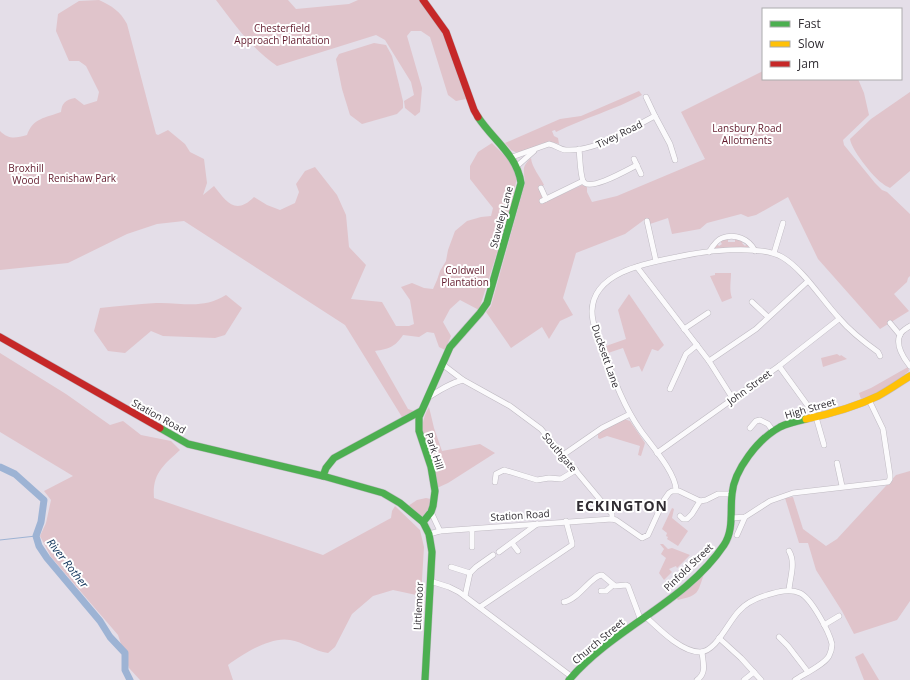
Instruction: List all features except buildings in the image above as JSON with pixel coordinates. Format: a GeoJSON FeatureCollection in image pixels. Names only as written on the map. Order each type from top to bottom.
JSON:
{"type":"FeatureCollection","features":[{"type":"Feature","properties":{"kind":"main road","name":"Staveley Lane"},"geometry":{"type":"LineString","coordinates":[[424,0],[446,32],[472,104],[480,120],[512,157],[520,176],[519,191],[496,274],[486,303],[480,313],[454,342],[442,364],[428,398]]}},
{"type":"Feature","properties":{"kind":"main road","name":"Station Road"},"geometry":{"type":"LineString","coordinates":[[0,337],[188,444],[324,476],[383,493],[400,503],[423,522]]}},
{"type":"Feature","properties":{"kind":"main road","name":"High Street"},"geometry":{"type":"LineString","coordinates":[[732,494],[734,481],[740,470],[773,431],[784,426],[869,400],[910,376]]}},
{"type":"Feature","properties":{"kind":"main road","name":"Park Hill"},"geometry":{"type":"LineString","coordinates":[[428,398],[421,411],[418,429],[432,469],[433,504],[431,512]]}},
{"type":"Feature","properties":{"kind":"main road"},"geometry":{"type":"LineString","coordinates":[[324,476],[326,468],[334,458],[421,411]]}},
{"type":"Feature","properties":{"kind":"main road","name":"Pinfold Street"},"geometry":{"type":"LineString","coordinates":[[643,617],[674,596],[712,559],[726,541],[730,531],[732,518],[732,494]]}},
{"type":"Feature","properties":{"kind":"main road"},"geometry":{"type":"LineString","coordinates":[[423,522],[431,512]]}},
{"type":"Feature","properties":{"kind":"main road","name":"Littlemoor"},"geometry":{"type":"LineString","coordinates":[[423,522],[429,534],[432,552],[425,680]]}},
{"type":"Feature","properties":{"kind":"main road","name":"Church Street"},"geometry":{"type":"LineString","coordinates":[[570,678],[591,657],[643,617]]}},
{"type":"Feature","properties":{"kind":"street"},"geometry":{"type":"LineString","coordinates":[[646,97],[655,116]]}},
{"type":"Feature","properties":{"kind":"street","name":"Tivey Road"},"geometry":{"type":"LineString","coordinates":[[512,157],[549,144],[565,150],[594,146],[655,116],[670,144],[675,160]]}},
{"type":"Feature","properties":{"kind":"street"},"geometry":{"type":"LineString","coordinates":[[517,166],[537,149]]}},
{"type":"Feature","properties":{"kind":"street"},"geometry":{"type":"LineString","coordinates":[[579,149],[583,181]]}},
{"type":"Feature","properties":{"kind":"street"},"geometry":{"type":"LineString","coordinates":[[634,159],[641,174]]}},
{"type":"Feature","properties":{"kind":"street"},"geometry":{"type":"LineString","coordinates":[[583,181],[590,185],[600,183],[637,165]]}},
{"type":"Feature","properties":{"kind":"street"},"geometry":{"type":"LineString","coordinates":[[541,188],[544,200],[583,181]]}},
{"type":"Feature","properties":{"kind":"street"},"geometry":{"type":"LineString","coordinates":[[647,221],[656,262]]}},
{"type":"Feature","properties":{"kind":"street"},"geometry":{"type":"LineString","coordinates":[[783,223],[774,253],[789,261],[808,281],[839,319],[878,352],[880,356]]}},
{"type":"Feature","properties":{"kind":"street"},"geometry":{"type":"LineString","coordinates":[[709,252],[723,237],[744,238],[755,251]]}},
{"type":"Feature","properties":{"kind":"street","name":"Ducksett Lane"},"geometry":{"type":"LineString","coordinates":[[676,490],[671,476],[630,414],[613,377],[594,324],[592,310],[596,296],[604,283],[612,277],[637,267],[656,262],[709,252],[755,251],[774,253]]}},
{"type":"Feature","properties":{"kind":"street"},"geometry":{"type":"LineString","coordinates":[[637,267],[709,361],[734,399]]}},
{"type":"Feature","properties":{"kind":"street"},"geometry":{"type":"LineString","coordinates":[[709,361],[748,334],[808,281]]}},
{"type":"Feature","properties":{"kind":"street"},"geometry":{"type":"LineString","coordinates":[[752,302],[768,317]]}},
{"type":"Feature","properties":{"kind":"street"},"geometry":{"type":"LineString","coordinates":[[684,329],[708,313]]}},
{"type":"Feature","properties":{"kind":"street","name":"John Street"},"geometry":{"type":"LineString","coordinates":[[657,453],[779,366],[839,319]]}},
{"type":"Feature","properties":{"kind":"street"},"geometry":{"type":"LineString","coordinates":[[890,323],[900,335],[901,351],[905,361],[910,366]]}},
{"type":"Feature","properties":{"kind":"street"},"geometry":{"type":"LineString","coordinates":[[900,335],[910,326]]}},
{"type":"Feature","properties":{"kind":"street"},"geometry":{"type":"LineString","coordinates":[[670,389],[686,354],[697,345]]}},
{"type":"Feature","properties":{"kind":"street","name":"Southgate"},"geometry":{"type":"LineString","coordinates":[[442,364],[463,380],[510,406],[536,425],[547,435],[612,514],[612,519],[616,520],[638,536],[642,538],[648,535],[666,497],[669,493],[676,490]]}},
{"type":"Feature","properties":{"kind":"street"},"geometry":{"type":"LineString","coordinates":[[779,366],[816,417],[824,445]]}},
{"type":"Feature","properties":{"kind":"street"},"geometry":{"type":"LineString","coordinates":[[428,398],[443,387],[463,380]]}},
{"type":"Feature","properties":{"kind":"street"},"geometry":{"type":"LineString","coordinates":[[732,518],[745,517],[765,503],[794,493],[842,486],[888,482],[890,475],[885,436],[869,400]]}},
{"type":"Feature","properties":{"kind":"street"},"geometry":{"type":"LineString","coordinates":[[564,455],[602,428],[630,414]]}},
{"type":"Feature","properties":{"kind":"street"},"geometry":{"type":"LineString","coordinates":[[750,428],[753,423],[760,420],[768,424],[773,431]]}},
{"type":"Feature","properties":{"kind":"street"},"geometry":{"type":"LineString","coordinates":[[837,463],[842,486]]}},
{"type":"Feature","properties":{"kind":"street"},"geometry":{"type":"LineString","coordinates":[[495,482],[496,474],[504,470],[537,480],[549,478],[561,479],[576,470]]}},
{"type":"Feature","properties":{"kind":"street"},"geometry":{"type":"LineString","coordinates":[[676,490],[700,501],[706,500],[718,494],[732,494]]}},
{"type":"Feature","properties":{"kind":"street"},"geometry":{"type":"LineString","coordinates":[[680,516],[685,520],[687,519],[700,501]]}},
{"type":"Feature","properties":{"kind":"street"},"geometry":{"type":"LineString","coordinates":[[431,512],[440,531]]}},
{"type":"Feature","properties":{"kind":"street"},"geometry":{"type":"LineString","coordinates":[[737,535],[745,517]]}},
{"type":"Feature","properties":{"kind":"street","name":"Station Road"},"geometry":{"type":"LineString","coordinates":[[429,534],[440,531],[566,521],[612,519]]}},
{"type":"Feature","properties":{"kind":"street"},"geometry":{"type":"LineString","coordinates":[[480,606],[572,545],[566,521]]}},
{"type":"Feature","properties":{"kind":"street"},"geometry":{"type":"LineString","coordinates":[[499,552],[538,524]]}},
{"type":"Feature","properties":{"kind":"street"},"geometry":{"type":"LineString","coordinates":[[472,529],[472,547]]}},
{"type":"Feature","properties":{"kind":"street"},"geometry":{"type":"LineString","coordinates":[[512,543],[518,551]]}},
{"type":"Feature","properties":{"kind":"street"},"geometry":{"type":"LineString","coordinates":[[789,590],[793,564],[792,553]]}},
{"type":"Feature","properties":{"kind":"street"},"geometry":{"type":"LineString","coordinates":[[465,596],[470,573],[490,555]]}},
{"type":"Feature","properties":{"kind":"street"},"geometry":{"type":"LineString","coordinates":[[451,567],[470,573]]}},
{"type":"Feature","properties":{"kind":"street"},"geometry":{"type":"LineString","coordinates":[[564,602],[568,602],[599,575],[604,575],[613,585],[628,586],[643,617],[682,646],[702,652],[712,647],[735,615],[747,604],[768,594],[789,590],[798,592],[806,596],[824,625],[832,645],[831,652],[824,662],[795,680]]}},
{"type":"Feature","properties":{"kind":"street"},"geometry":{"type":"LineString","coordinates":[[430,581],[454,588],[480,606],[570,678]]}},
{"type":"Feature","properties":{"kind":"street"},"geometry":{"type":"LineString","coordinates":[[601,591],[606,591],[613,585]]}},
{"type":"Feature","properties":{"kind":"street"},"geometry":{"type":"LineString","coordinates":[[824,625],[839,616]]}},
{"type":"Feature","properties":{"kind":"street"},"geometry":{"type":"LineString","coordinates":[[787,635],[780,639],[788,646],[808,672]]}},
{"type":"Feature","properties":{"kind":"street"},"geometry":{"type":"LineString","coordinates":[[719,638],[741,658],[761,680]]}},
{"type":"Feature","properties":{"kind":"street"},"geometry":{"type":"LineString","coordinates":[[697,680],[702,676],[704,671],[702,652]]}},
{"type":"Feature","properties":{"kind":"street"},"geometry":{"type":"LineString","coordinates":[[744,680],[754,672]]}},
{"type":"Feature","properties":{"kind":"green space","name":"Renishaw Park"},"geometry":{"type":"Polygon","coordinates":[[[99,0],[115,9],[127,24],[156,134],[158,135],[168,130],[185,144],[190,152],[204,159],[207,183],[203,195],[214,186],[227,201],[236,206],[247,203],[254,197],[267,205],[280,210],[295,203],[299,192],[296,184],[305,171],[315,167],[337,195],[346,215],[349,247],[366,265],[351,299],[382,302],[396,326],[409,326],[414,324],[410,300],[401,287],[412,283],[424,288],[433,289],[440,271],[446,261],[448,250],[455,231],[467,221],[491,216],[493,208],[470,179],[470,166],[478,152],[492,143],[508,159],[517,176],[512,205],[479,310],[460,300],[450,309],[443,322],[451,336],[445,350],[439,347],[434,333],[427,332],[419,337],[403,335],[391,347],[375,351],[408,409],[414,411],[402,417],[345,325],[184,221],[157,224],[127,234],[68,263],[0,270],[0,131],[6,136],[13,138],[27,135],[36,122],[45,117],[61,112],[63,104],[69,100],[75,98],[84,105],[97,101],[99,92],[86,66],[79,61],[69,61],[56,31],[58,14],[79,1],[99,0]]]}},
{"type":"Feature","properties":{"kind":"green space","name":"Chesterfield Approach Plantation"},"geometry":{"type":"Polygon","coordinates":[[[216,0],[288,0],[296,9],[349,4],[358,0],[421,0],[438,23],[446,38],[466,99],[456,101],[448,95],[430,37],[421,31],[411,31],[407,36],[422,88],[420,112],[415,116],[405,108],[404,101],[414,95],[411,82],[385,40],[376,35],[277,66],[251,44],[216,0]]]}},
{"type":"Feature","properties":{"kind":"green space"},"geometry":{"type":"Polygon","coordinates":[[[374,43],[386,45],[392,56],[403,101],[403,108],[397,114],[362,124],[350,115],[342,89],[336,59],[339,54],[374,43]]]}},
{"type":"Feature","properties":{"kind":"green space","name":"Lansbury Road Allotments"},"geometry":{"type":"Polygon","coordinates":[[[762,72],[762,80],[858,80],[864,93],[869,115],[843,140],[844,145],[875,183],[882,190],[887,192],[910,214],[910,276],[907,282],[894,294],[909,311],[880,329],[818,259],[788,197],[756,215],[748,217],[741,214],[707,223],[700,229],[672,234],[668,218],[650,224],[644,220],[625,234],[576,253],[563,298],[573,315],[560,321],[549,339],[542,327],[511,348],[486,312],[491,306],[525,183],[524,166],[531,158],[534,169],[544,185],[539,188],[543,197],[539,200],[541,204],[582,185],[587,187],[587,192],[592,202],[617,196],[705,159],[681,112],[762,72]]]}},
{"type":"Feature","properties":{"kind":"green space"},"geometry":{"type":"Polygon","coordinates":[[[639,91],[642,95],[610,110],[577,122],[556,132],[555,130],[552,131],[554,136],[558,138],[559,144],[547,142],[527,150],[515,152],[505,143],[560,119],[581,116],[639,91]]]}},
{"type":"Feature","properties":{"kind":"green space"},"geometry":{"type":"Polygon","coordinates":[[[910,92],[910,171],[890,188],[878,180],[868,169],[858,156],[851,144],[850,139],[871,119],[910,92]]]}},
{"type":"Feature","properties":{"kind":"green space"},"geometry":{"type":"Polygon","coordinates":[[[735,238],[744,241],[742,243],[745,246],[747,244],[750,247],[714,248],[717,244],[719,246],[722,244],[720,241],[728,239],[728,242],[735,242],[735,238]]]}},
{"type":"Feature","properties":{"kind":"green space"},"geometry":{"type":"Polygon","coordinates":[[[715,273],[731,273],[730,289],[732,298],[722,302],[710,276],[715,275],[715,273]]]}},
{"type":"Feature","properties":{"kind":"green space"},"geometry":{"type":"Polygon","coordinates":[[[629,294],[664,345],[658,351],[652,349],[642,372],[639,366],[631,368],[623,348],[608,353],[606,346],[626,339],[618,310],[629,294]]]}},
{"type":"Feature","properties":{"kind":"green space"},"geometry":{"type":"Polygon","coordinates":[[[226,295],[242,308],[225,335],[215,338],[163,336],[151,331],[125,353],[108,351],[94,331],[100,308],[156,303],[200,304],[217,300],[226,295]]]}},
{"type":"Feature","properties":{"kind":"green space"},"geometry":{"type":"Polygon","coordinates":[[[0,353],[66,394],[110,425],[123,421],[141,435],[171,441],[180,450],[160,470],[155,482],[154,498],[323,555],[391,518],[392,511],[395,506],[420,530],[424,547],[421,596],[393,590],[373,596],[352,614],[335,647],[328,653],[295,641],[282,639],[266,643],[241,656],[228,665],[233,680],[140,680],[129,668],[118,635],[51,557],[40,536],[46,523],[51,500],[44,491],[73,476],[0,432],[0,353]]]}},
{"type":"Feature","properties":{"kind":"green space"},"geometry":{"type":"Polygon","coordinates":[[[837,354],[847,359],[823,367],[821,358],[837,354]]]}},
{"type":"Feature","properties":{"kind":"green space"},"geometry":{"type":"Polygon","coordinates":[[[908,367],[909,371],[905,374],[906,376],[874,394],[861,399],[859,393],[871,388],[908,367]]]}},
{"type":"Feature","properties":{"kind":"green space"},"geometry":{"type":"Polygon","coordinates":[[[429,407],[442,451],[480,444],[495,453],[448,483],[437,488],[435,469],[423,431],[425,416],[429,407]]]}},
{"type":"Feature","properties":{"kind":"green space"},"geometry":{"type":"Polygon","coordinates":[[[624,419],[630,421],[645,443],[641,456],[638,455],[640,446],[607,436],[600,439],[598,438],[598,433],[624,419]]]}},
{"type":"Feature","properties":{"kind":"green space"},"geometry":{"type":"Polygon","coordinates":[[[910,471],[910,601],[897,620],[854,634],[842,611],[816,570],[808,543],[799,543],[785,498],[793,497],[803,529],[826,546],[837,539],[896,475],[910,471]]]}},
{"type":"Feature","properties":{"kind":"green space"},"geometry":{"type":"Polygon","coordinates":[[[426,498],[431,499],[429,508],[423,517],[408,506],[417,500],[426,498]]]}},
{"type":"Feature","properties":{"kind":"green space"},"geometry":{"type":"Polygon","coordinates":[[[672,508],[674,509],[672,518],[688,531],[678,546],[667,539],[667,533],[662,529],[672,508]]]}},
{"type":"Feature","properties":{"kind":"green space"},"geometry":{"type":"Polygon","coordinates":[[[660,544],[663,544],[668,549],[672,548],[690,555],[677,568],[676,566],[669,569],[672,572],[664,580],[659,573],[666,558],[661,554],[664,549],[660,544]]]}},
{"type":"Feature","properties":{"kind":"green space"},"geometry":{"type":"Polygon","coordinates":[[[704,574],[700,586],[694,595],[678,600],[676,598],[704,574]]]}},
{"type":"Feature","properties":{"kind":"green space"},"geometry":{"type":"Polygon","coordinates":[[[863,653],[879,680],[864,680],[855,657],[863,653]]]}},
{"type":"Feature","properties":{"kind":"waterway","name":"River Rother"},"geometry":{"type":"LineString","coordinates":[[0,467],[15,474],[44,500],[41,522],[36,536],[39,546],[47,558],[100,621],[110,637],[125,653],[125,670],[130,680]]}},
{"type":"Feature","properties":{"kind":"waterway"},"geometry":{"type":"LineString","coordinates":[[0,540],[36,536]]}},
{"type":"Feature","properties":{"kind":"traffic: fast"},"geometry":{"type":"LineString","coordinates":[[423,522],[431,512],[435,491],[431,467],[419,431],[419,417],[450,347],[487,303],[521,183],[519,173],[510,156],[478,117]]}},
{"type":"Feature","properties":{"kind":"traffic: fast"},"geometry":{"type":"LineString","coordinates":[[323,476],[326,468],[334,458],[421,411]]}},
{"type":"Feature","properties":{"kind":"traffic: fast"},"geometry":{"type":"LineString","coordinates":[[569,680],[587,661],[670,599],[690,583],[708,565],[727,539],[730,527],[734,485],[737,475],[748,456],[772,432],[789,423],[806,419]]}},
{"type":"Feature","properties":{"kind":"traffic: fast"},"geometry":{"type":"LineString","coordinates":[[160,428],[188,444],[323,476],[383,493],[400,503],[423,522],[429,534],[432,552],[425,680]]}},
{"type":"Feature","properties":{"kind":"traffic: slow"},"geometry":{"type":"LineString","coordinates":[[806,419],[860,404],[882,394],[910,376]]}},
{"type":"Feature","properties":{"kind":"traffic: jam"},"geometry":{"type":"LineString","coordinates":[[423,0],[446,32],[474,110],[478,117]]}},
{"type":"Feature","properties":{"kind":"traffic: jam"},"geometry":{"type":"LineString","coordinates":[[0,337],[160,428]]}},
{"type":"Feature","properties":{"kind":"district","name":"ECKINGTON"},"geometry":{"type":"Point","coordinates":[622,505]}},
{"type":"Feature","properties":{"kind":"park label","name":"Broxhill Wood"},"geometry":{"type":"Point","coordinates":[26,174]}},
{"type":"Feature","properties":{"kind":"park label","name":"Coldwell Plantation"},"geometry":{"type":"Point","coordinates":[465,276]}}]}
